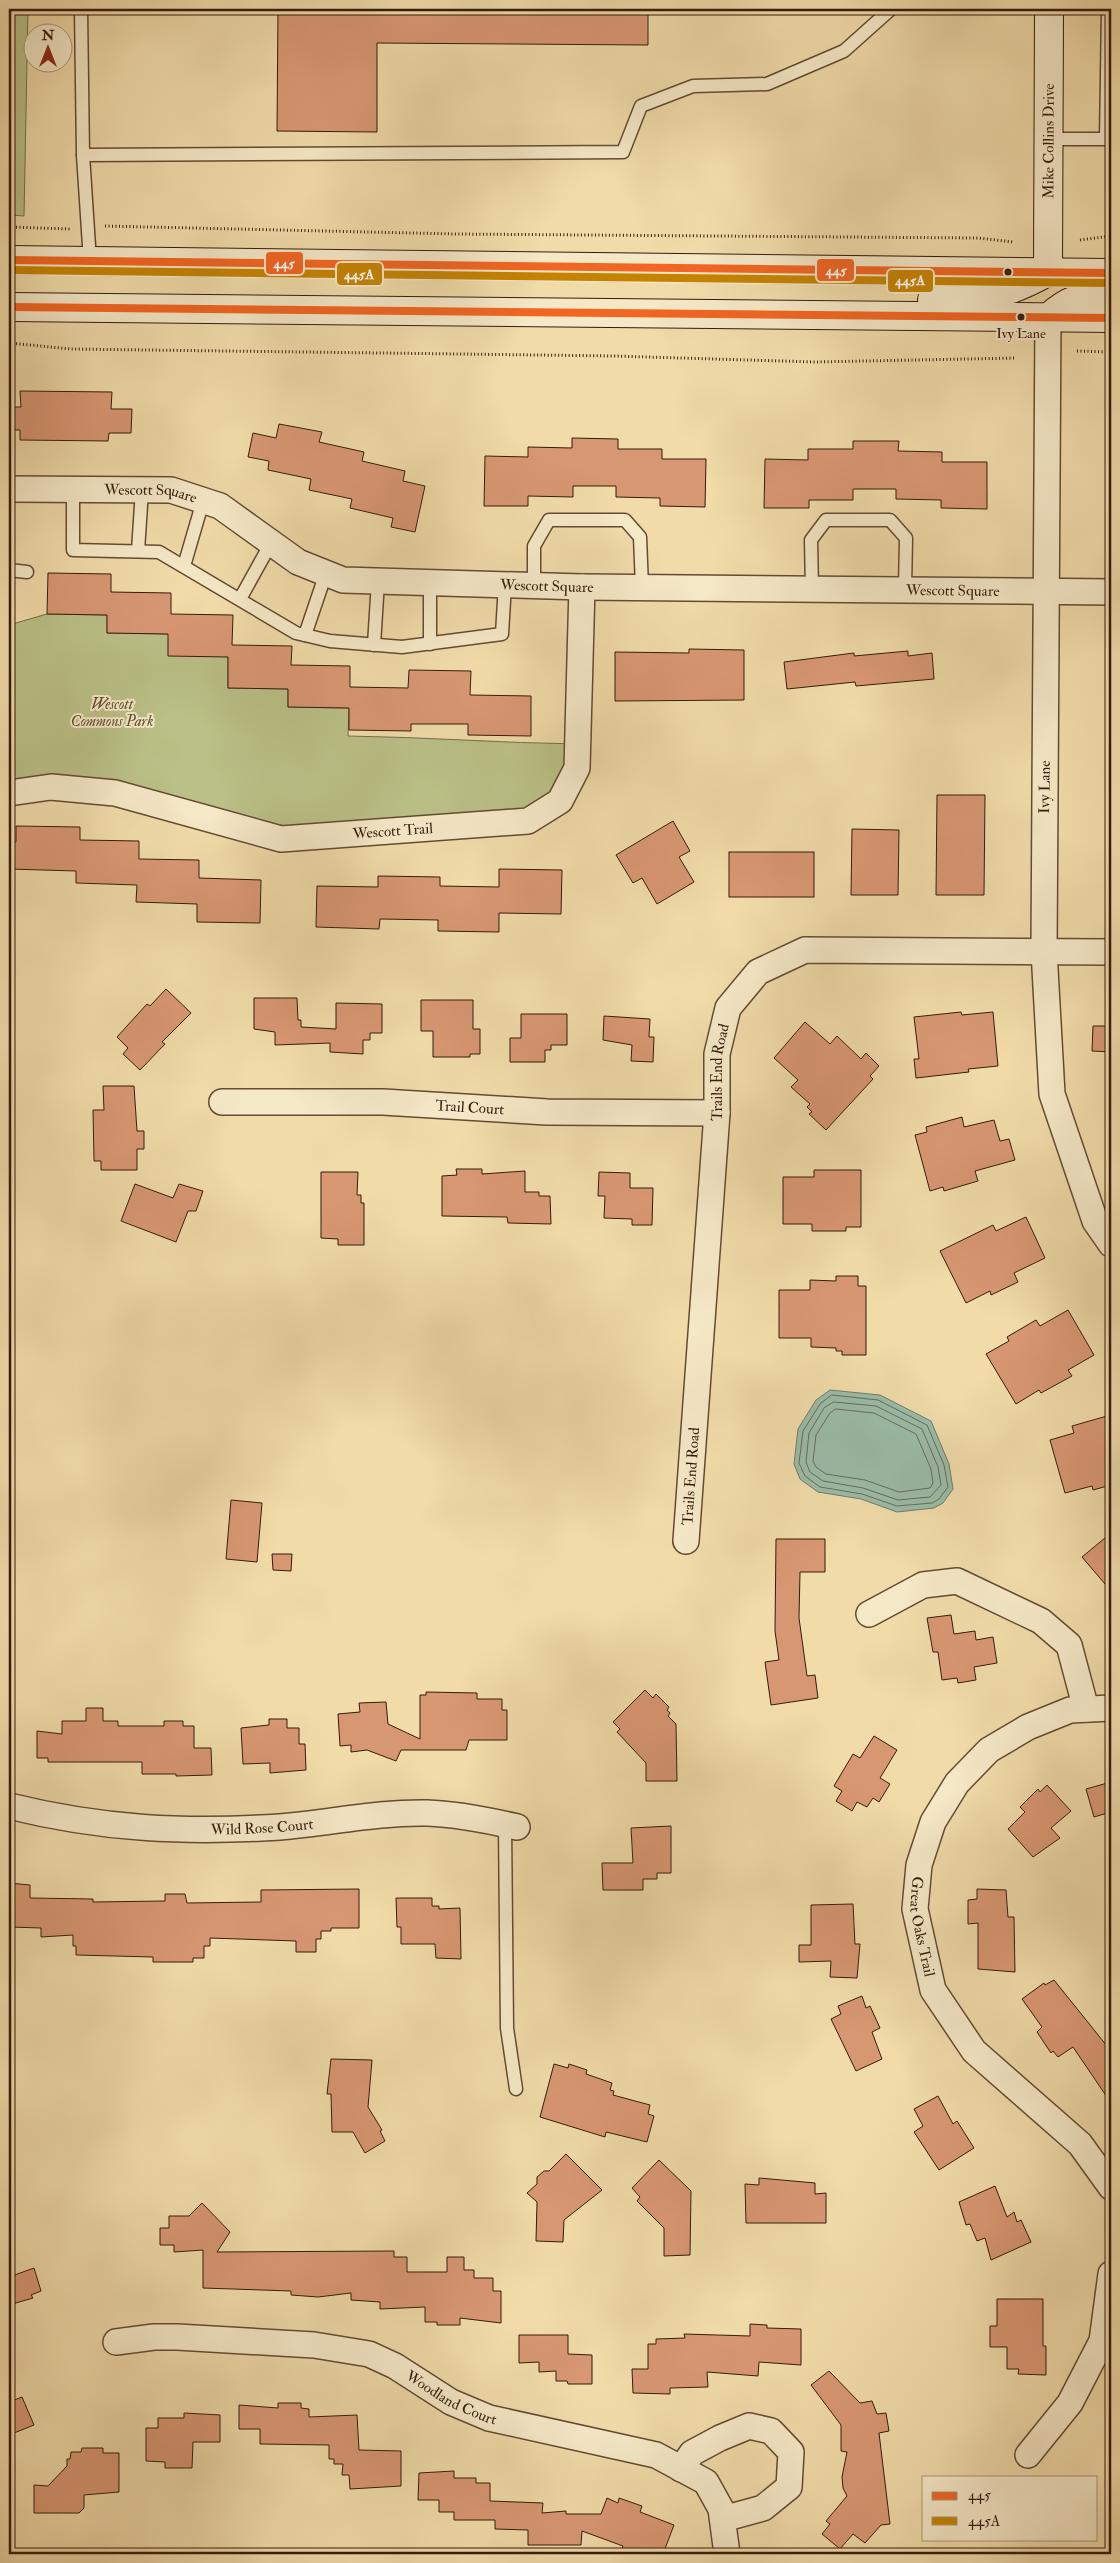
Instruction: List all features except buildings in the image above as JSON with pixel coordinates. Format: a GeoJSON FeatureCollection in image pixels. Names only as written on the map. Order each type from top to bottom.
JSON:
{"type":"FeatureCollection","features":[{"type":"Feature","properties":{"kind":"main road","name":"Mike Collins Drive"},"geometry":{"type":"LineString","coordinates":[[1048,272],[1049,9]]}},
{"type":"Feature","properties":{"kind":"main road"},"geometry":{"type":"LineString","coordinates":[[9,260],[1111,273]]}},
{"type":"Feature","properties":{"kind":"main road"},"geometry":{"type":"LineString","coordinates":[[616,313],[712,300],[940,300],[995,296],[1017,289],[1048,272]]}},
{"type":"Feature","properties":{"kind":"main road"},"geometry":{"type":"LineString","coordinates":[[1048,318],[1065,303],[1111,294]]}},
{"type":"Feature","properties":{"kind":"main road"},"geometry":{"type":"LineString","coordinates":[[9,307],[1111,318]]}},
{"type":"Feature","properties":{"kind":"street","name":"Ivy Lane"},"geometry":{"type":"LineString","coordinates":[[1048,318],[1044,951],[1052,1094],[1095,1221],[1111,1244]]}},
{"type":"Feature","properties":{"kind":"street","name":"Wescott Square"},"geometry":{"type":"LineString","coordinates":[[9,488],[171,490],[220,506],[298,562],[343,580],[642,587],[1111,592]]}},
{"type":"Feature","properties":{"kind":"street","name":"Wescott Trail"},"geometry":{"type":"LineString","coordinates":[[9,793],[51,786],[115,793],[281,839],[528,820],[560,801],[577,768],[582,586]]}},
{"type":"Feature","properties":{"kind":"street","name":"Trails End Road"},"geometry":{"type":"LineString","coordinates":[[686,1541],[717,1113],[717,1054],[728,1008],[758,972],[805,950],[1111,952]]}},
{"type":"Feature","properties":{"kind":"street","name":"Trail Court"},"geometry":{"type":"LineString","coordinates":[[222,1102],[383,1102],[547,1112],[717,1113]]}},
{"type":"Feature","properties":{"kind":"street"},"geometry":{"type":"LineString","coordinates":[[869,1614],[923,1585],[957,1581],[1041,1620],[1069,1645],[1086,1709]]}},
{"type":"Feature","properties":{"kind":"street","name":"Great Oaks Trail"},"geometry":{"type":"LineString","coordinates":[[1111,1708],[1070,1710],[1028,1727],[989,1750],[957,1782],[934,1822],[919,1865],[915,1909],[934,1990],[974,2051],[1080,2144],[1111,2188]]}},
{"type":"Feature","properties":{"kind":"street","name":"Wild Rose Court"},"geometry":{"type":"LineString","coordinates":[[9,1806],[54,1817],[96,1824],[166,1830],[282,1826],[426,1813],[456,1815],[511,1826]]}},
{"type":"Feature","properties":{"kind":"street"},"geometry":{"type":"LineString","coordinates":[[1028,2455],[1070,2403],[1102,2341],[1111,2274]]}},
{"type":"Feature","properties":{"kind":"street","name":"Woodland Court"},"geometry":{"type":"LineString","coordinates":[[116,2342],[154,2337],[177,2337],[342,2348],[369,2354],[395,2366],[450,2402],[489,2418],[656,2455],[706,2482],[721,2509],[727,2554]]}},
{"type":"Feature","properties":{"kind":"street"},"geometry":{"type":"LineString","coordinates":[[681,2469],[692,2453],[749,2426],[771,2431],[791,2452],[789,2488],[763,2508],[723,2519]]}},
{"type":"Feature","properties":{"kind":"lane"},"geometry":{"type":"LineString","coordinates":[[81,9],[83,155],[90,261]]}},
{"type":"Feature","properties":{"kind":"lane"},"geometry":{"type":"LineString","coordinates":[[83,155],[622,152],[641,106],[693,86],[767,84],[844,50],[891,9]]}},
{"type":"Feature","properties":{"kind":"lane"},"geometry":{"type":"LineString","coordinates":[[1049,139],[1109,139],[1108,9]]}},
{"type":"Feature","properties":{"kind":"lane"},"geometry":{"type":"LineString","coordinates":[[73,489],[72,550],[159,552],[296,633],[330,641],[402,647],[502,634],[505,584]]}},
{"type":"Feature","properties":{"kind":"lane"},"geometry":{"type":"LineString","coordinates":[[138,551],[142,490]]}},
{"type":"Feature","properties":{"kind":"lane"},"geometry":{"type":"LineString","coordinates":[[184,566],[203,501]]}},
{"type":"Feature","properties":{"kind":"lane"},"geometry":{"type":"LineString","coordinates":[[534,585],[534,546],[549,520],[625,520],[640,537],[642,587]]}},
{"type":"Feature","properties":{"kind":"lane"},"geometry":{"type":"LineString","coordinates":[[812,589],[811,540],[826,520],[890,520],[906,538],[905,590]]}},
{"type":"Feature","properties":{"kind":"lane"},"geometry":{"type":"LineString","coordinates":[[240,599],[271,543]]}},
{"type":"Feature","properties":{"kind":"lane"},"geometry":{"type":"LineString","coordinates":[[9,570],[27,572]]}},
{"type":"Feature","properties":{"kind":"lane"},"geometry":{"type":"LineString","coordinates":[[305,635],[326,573]]}},
{"type":"Feature","properties":{"kind":"lane"},"geometry":{"type":"LineString","coordinates":[[374,645],[378,581]]}},
{"type":"Feature","properties":{"kind":"lane"},"geometry":{"type":"LineString","coordinates":[[430,582],[430,644]]}},
{"type":"Feature","properties":{"kind":"lane"},"geometry":{"type":"LineString","coordinates":[[511,1826],[507,2028],[516,2088]]}},
{"type":"Feature","properties":{"kind":"path"},"geometry":{"type":"LineString","coordinates":[[9,227],[54,230],[88,228],[978,238],[1014,242]]}},
{"type":"Feature","properties":{"kind":"path"},"geometry":{"type":"LineString","coordinates":[[1080,240],[1111,236]]}},
{"type":"Feature","properties":{"kind":"path"},"geometry":{"type":"LineString","coordinates":[[9,343],[71,349],[604,356],[815,362],[1016,358]]}},
{"type":"Feature","properties":{"kind":"path"},"geometry":{"type":"LineString","coordinates":[[1077,351],[1111,352]]}},
{"type":"Feature","properties":{"kind":"green space"},"geometry":{"type":"Polygon","coordinates":[[[9,9],[28,9],[28,22],[22,22],[22,72],[27,72],[24,216],[9,215],[9,9]]]}},
{"type":"Feature","properties":{"kind":"green space","name":"Wescott Commons Park"},"geometry":{"type":"Polygon","coordinates":[[[47,614],[107,615],[107,633],[168,634],[228,657],[228,688],[288,689],[288,707],[349,708],[348,736],[578,744],[577,768],[528,821],[281,839],[115,793],[9,793],[9,625],[47,614]]]}},
{"type":"Feature","properties":{"kind":"water"},"geometry":{"type":"Polygon","coordinates":[[[830,1390],[880,1395],[931,1421],[949,1464],[953,1489],[943,1503],[934,1508],[897,1512],[861,1499],[818,1492],[800,1479],[794,1464],[798,1429],[816,1400],[830,1390]]]}},
{"type":"Feature","properties":{"kind":"transit line","name":"445"},"geometry":{"type":"LineString","coordinates":[[9,260],[1111,273]]}},
{"type":"Feature","properties":{"kind":"transit line","name":"445A"},"geometry":{"type":"LineString","coordinates":[[9,270],[1111,283]]}},
{"type":"Feature","properties":{"kind":"transit line","name":"445"},"geometry":{"type":"LineString","coordinates":[[9,307],[1111,318]]}},
{"type":"Feature","properties":{"kind":"place","name":"Ivy Lane"},"geometry":{"type":"Point","coordinates":[1021,317]}}]}
